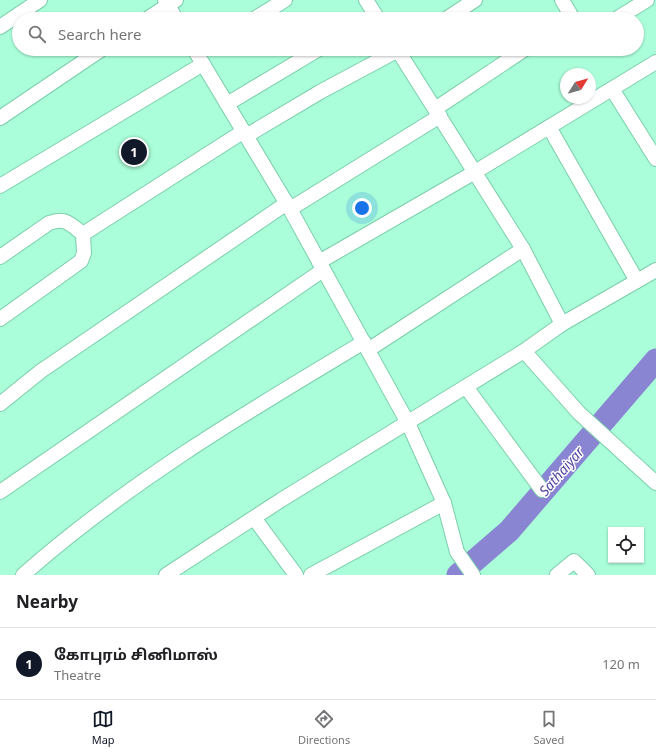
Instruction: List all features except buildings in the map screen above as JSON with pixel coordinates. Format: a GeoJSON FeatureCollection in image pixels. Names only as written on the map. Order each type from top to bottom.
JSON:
{"type":"FeatureCollection","features":[{"type":"Feature","properties":{"kind":"street"},"geometry":{"type":"LineString","coordinates":[[22,12],[40,0]]}},
{"type":"Feature","properties":{"kind":"street"},"geometry":{"type":"LineString","coordinates":[[265,12],[285,0]]}},
{"type":"Feature","properties":{"kind":"street"},"geometry":{"type":"LineString","coordinates":[[366,0],[372,12]]}},
{"type":"Feature","properties":{"kind":"street"},"geometry":{"type":"LineString","coordinates":[[457,12],[475,0]]}},
{"type":"Feature","properties":{"kind":"street"},"geometry":{"type":"LineString","coordinates":[[562,0],[569,12]]}},
{"type":"Feature","properties":{"kind":"street"},"geometry":{"type":"LineString","coordinates":[[627,12],[647,0]]}},
{"type":"Feature","properties":{"kind":"street"},"geometry":{"type":"LineString","coordinates":[[155,12],[169,2],[173,12]]}},
{"type":"Feature","properties":{"kind":"street"},"geometry":{"type":"LineString","coordinates":[[0,27],[12,19]]}},
{"type":"Feature","properties":{"kind":"street"},"geometry":{"type":"LineString","coordinates":[[0,118],[92,56]]}},
{"type":"Feature","properties":{"kind":"street"},"geometry":{"type":"LineString","coordinates":[[0,186],[197,56]]}},
{"type":"Feature","properties":{"kind":"street"},"geometry":{"type":"LineString","coordinates":[[201,56],[227,104],[288,206],[408,423],[444,503],[457,552],[473,575]]}},
{"type":"Feature","properties":{"kind":"street"},"geometry":{"type":"LineString","coordinates":[[227,104],[307,56]]}},
{"type":"Feature","properties":{"kind":"street"},"geometry":{"type":"LineString","coordinates":[[83,234],[245,134],[386,56]]}},
{"type":"Feature","properties":{"kind":"street"},"geometry":{"type":"LineString","coordinates":[[403,56],[523,248],[562,324]]}},
{"type":"Feature","properties":{"kind":"street"},"geometry":{"type":"LineString","coordinates":[[0,404],[41,371],[288,206],[438,112],[515,56]]}},
{"type":"Feature","properties":{"kind":"street"},"geometry":{"type":"LineString","coordinates":[[0,492],[321,266],[655,63]]}},
{"type":"Feature","properties":{"kind":"street"},"geometry":{"type":"LineString","coordinates":[[612,89],[656,159]]}},
{"type":"Feature","properties":{"kind":"street"},"geometry":{"type":"LineString","coordinates":[[549,127],[637,281]]}},
{"type":"Feature","properties":{"kind":"street"},"geometry":{"type":"LineString","coordinates":[[0,257],[49,223],[58,220],[64,220],[83,234]]}},
{"type":"Feature","properties":{"kind":"street"},"geometry":{"type":"LineString","coordinates":[[0,319],[81,261],[84,253],[83,234]]}},
{"type":"Feature","properties":{"kind":"street"},"geometry":{"type":"LineString","coordinates":[[23,575],[127,491],[223,426],[366,346],[523,248]]}},
{"type":"Feature","properties":{"kind":"street"},"geometry":{"type":"LineString","coordinates":[[166,575],[281,500],[524,351],[562,324],[656,270]]}},
{"type":"Feature","properties":{"kind":"street"},"geometry":{"type":"LineString","coordinates":[[524,351],[579,413],[656,483]]}},
{"type":"Feature","properties":{"kind":"street"},"geometry":{"type":"LineString","coordinates":[[466,387],[542,490]]}},
{"type":"Feature","properties":{"kind":"street"},"geometry":{"type":"LineString","coordinates":[[311,575],[444,503]]}},
{"type":"Feature","properties":{"kind":"street"},"geometry":{"type":"LineString","coordinates":[[254,518],[296,575]]}},
{"type":"Feature","properties":{"kind":"street"},"geometry":{"type":"LineString","coordinates":[[557,575],[574,561],[588,575]]}},
{"type":"Feature","properties":{"kind":"waterway","name":"Sathaiyar"},"geometry":{"type":"LineString","coordinates":[[458,575],[509,531],[656,360]]}},
{"type":"Feature","properties":{"kind":"place","name":"கோபுரம் சினிமாஸ்"},"geometry":{"type":"Point","coordinates":[134,152]}}]}
